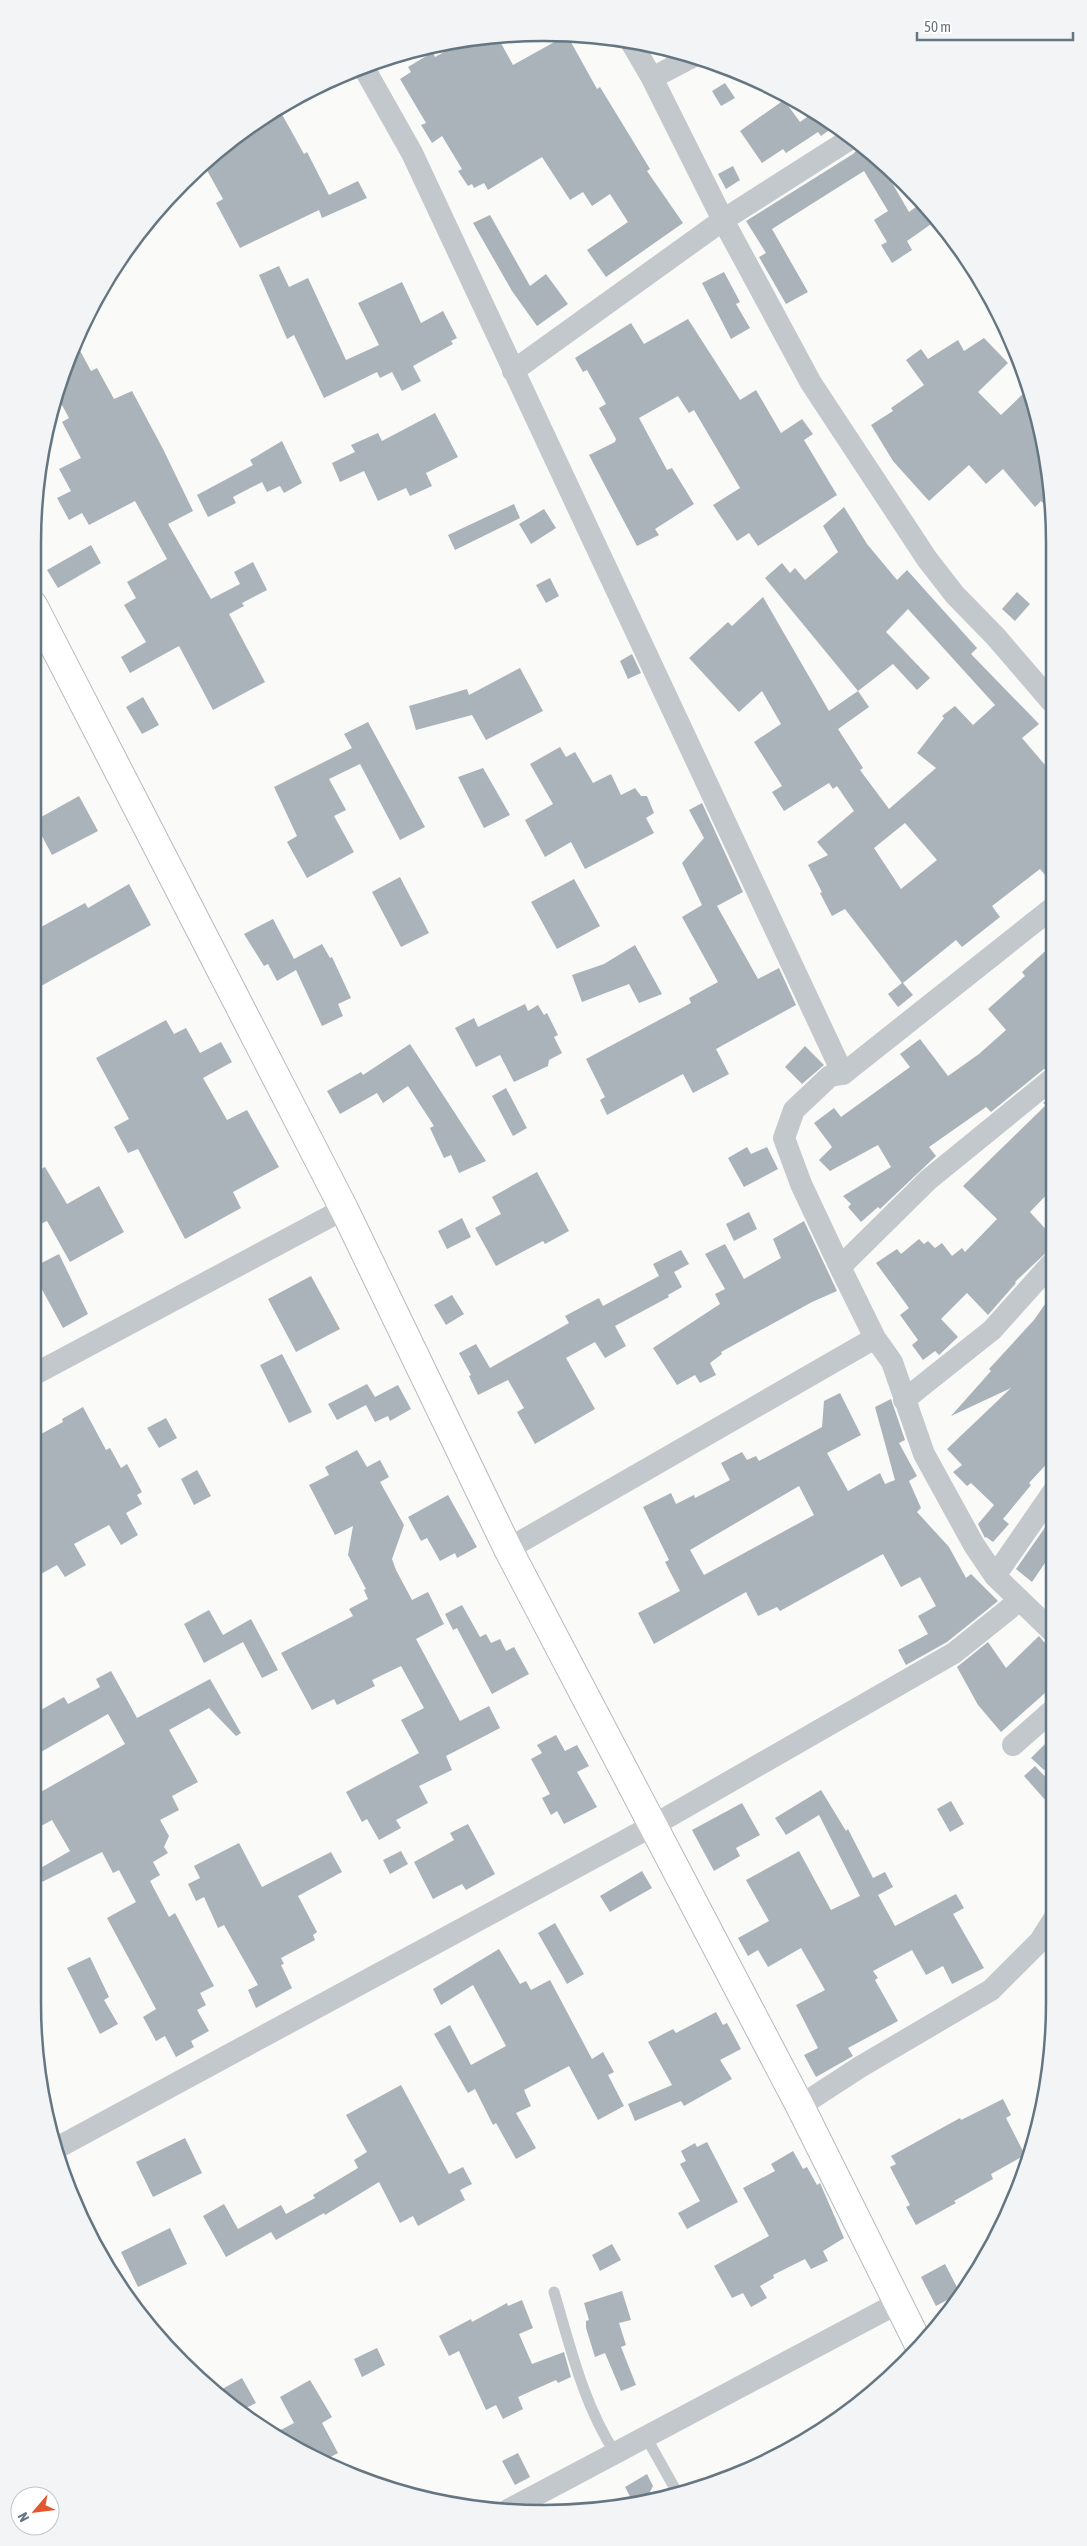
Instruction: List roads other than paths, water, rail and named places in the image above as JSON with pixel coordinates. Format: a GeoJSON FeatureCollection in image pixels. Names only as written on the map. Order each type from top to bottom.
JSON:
{"type":"FeatureCollection","features":[{"type":"Feature","properties":{"kind":"street"},"geometry":{"type":"LineString","coordinates":[[635,50],[652,78],[723,220],[811,383],[927,559],[955,596],[996,637],[1046,695]]}},
{"type":"Feature","properties":{"kind":"street"},"geometry":{"type":"LineString","coordinates":[[652,78],[684,61]]}},
{"type":"Feature","properties":{"kind":"street"},"geometry":{"type":"LineString","coordinates":[[367,73],[412,153],[843,1074]]}},
{"type":"Feature","properties":{"kind":"street"},"geometry":{"type":"LineString","coordinates":[[513,371],[723,220],[844,142]]}},
{"type":"Feature","properties":{"kind":"street"},"geometry":{"type":"LineString","coordinates":[[41,622],[344,1209],[508,1549],[800,2106],[916,2339]]}},
{"type":"Feature","properties":{"kind":"street"},"geometry":{"type":"LineString","coordinates":[[1046,913],[843,1074],[830,1076],[794,1110],[784,1138],[801,1184],[840,1268],[875,1338],[892,1362],[924,1454],[974,1545],[995,1576],[1046,1625]]}},
{"type":"Feature","properties":{"kind":"street"},"geometry":{"type":"LineString","coordinates":[[840,1268],[928,1180],[1046,1084]]}},
{"type":"Feature","properties":{"kind":"street"},"geometry":{"type":"LineString","coordinates":[[41,1370],[344,1209]]}},
{"type":"Feature","properties":{"kind":"street"},"geometry":{"type":"LineString","coordinates":[[904,1400],[992,1330],[1046,1270]]}},
{"type":"Feature","properties":{"kind":"street"},"geometry":{"type":"LineString","coordinates":[[508,1549],[875,1338]]}},
{"type":"Feature","properties":{"kind":"street"},"geometry":{"type":"LineString","coordinates":[[995,1576],[1046,1502]]}},
{"type":"Feature","properties":{"kind":"street"},"geometry":{"type":"LineString","coordinates":[[62,2145],[654,1825],[954,1653],[1020,1600]]}},
{"type":"Feature","properties":{"kind":"street"},"geometry":{"type":"LineString","coordinates":[[1013,1745],[1046,1716]]}},
{"type":"Feature","properties":{"kind":"street"},"geometry":{"type":"LineString","coordinates":[[800,2106],[860,2067],[992,1990],[1040,1941],[1046,1932]]}},
{"type":"Feature","properties":{"kind":"street"},"geometry":{"type":"LineString","coordinates":[[519,2504],[898,2303]]}},
{"type":"Feature","properties":{"kind":"lane"},"geometry":{"type":"LineString","coordinates":[[554,2292],[585,2398],[600,2430],[615,2453]]}},
{"type":"Feature","properties":{"kind":"lane"},"geometry":{"type":"LineString","coordinates":[[646,2437],[674,2488]]}}]}
